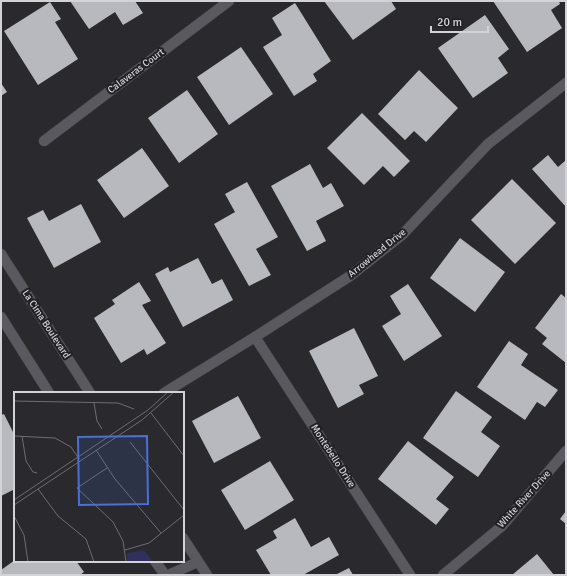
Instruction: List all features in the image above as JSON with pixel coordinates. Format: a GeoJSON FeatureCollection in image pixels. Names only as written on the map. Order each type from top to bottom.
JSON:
{"type":"FeatureCollection","features":[{"type":"Feature","properties":{"kind":"street","name":"Calaveras Court"},"geometry":{"type":"LineString","coordinates":[[44,141],[229,1]]}},
{"type":"Feature","properties":{"kind":"street","name":"Arrowhead Drive"},"geometry":{"type":"LineString","coordinates":[[166,392],[350,276],[402,234],[488,144],[566,83]]}},
{"type":"Feature","properties":{"kind":"street","name":"La Cima Boulevard"},"geometry":{"type":"LineString","coordinates":[[1,254],[89,392]]}},
{"type":"Feature","properties":{"kind":"street"},"geometry":{"type":"LineString","coordinates":[[1,317],[48,392]]}},
{"type":"Feature","properties":{"kind":"street","name":"Montebello Drive"},"geometry":{"type":"LineString","coordinates":[[255,337],[410,575]]}},
{"type":"Feature","properties":{"kind":"street","name":"White River Drive"},"geometry":{"type":"LineString","coordinates":[[443,575],[502,526],[566,451]]}},
{"type":"Feature","properties":{"kind":"street"},"geometry":{"type":"LineString","coordinates":[[184,540],[207,575]]}},
{"type":"Feature","properties":{"kind":"street"},"geometry":{"type":"LineString","coordinates":[[157,562],[164,575]]}},
{"type":"Feature","properties":{"kind":"street"},"geometry":{"type":"LineString","coordinates":[[168,575],[198,562]]}},
{"type":"Feature","properties":{"kind":"building"},"geometry":{"type":"Polygon","coordinates":[[[70,1],[135,1],[143,13],[123,25],[115,12],[89,29],[70,1]]]}},
{"type":"Feature","properties":{"kind":"building"},"geometry":{"type":"Polygon","coordinates":[[[324,1],[391,1],[396,9],[353,40],[324,1]]]}},
{"type":"Feature","properties":{"kind":"building"},"geometry":{"type":"Polygon","coordinates":[[[493,1],[559,1],[560,4],[551,10],[562,28],[527,52],[493,1]]]}},
{"type":"Feature","properties":{"kind":"building"},"geometry":{"type":"Polygon","coordinates":[[[50,2],[61,19],[55,22],[78,59],[38,85],[4,31],[50,2]]]}},
{"type":"Feature","properties":{"kind":"building"},"geometry":{"type":"Polygon","coordinates":[[[295,3],[331,61],[313,74],[317,81],[294,96],[263,47],[282,35],[272,18],[295,3]]]}},
{"type":"Feature","properties":{"kind":"building"},"geometry":{"type":"Polygon","coordinates":[[[485,15],[509,49],[498,58],[508,73],[473,98],[438,48],[485,15]]]}},
{"type":"Feature","properties":{"kind":"building"},"geometry":{"type":"Polygon","coordinates":[[[241,47],[273,94],[229,125],[197,77],[241,47]]]}},
{"type":"Feature","properties":{"kind":"building"},"geometry":{"type":"Polygon","coordinates":[[[419,70],[458,108],[426,142],[414,131],[405,140],[378,114],[419,70]]]}},
{"type":"Feature","properties":{"kind":"building"},"geometry":{"type":"Polygon","coordinates":[[[1,83],[7,92],[1,96],[1,83]]]}},
{"type":"Feature","properties":{"kind":"building"},"geometry":{"type":"Polygon","coordinates":[[[187,90],[218,134],[179,163],[148,118],[187,90]]]}},
{"type":"Feature","properties":{"kind":"building"},"geometry":{"type":"Polygon","coordinates":[[[362,113],[410,161],[394,177],[383,166],[364,185],[327,148],[362,113]]]}},
{"type":"Feature","properties":{"kind":"building"},"geometry":{"type":"Polygon","coordinates":[[[142,148],[169,186],[124,218],[97,180],[142,148]]]}},
{"type":"Feature","properties":{"kind":"building"},"geometry":{"type":"Polygon","coordinates":[[[548,155],[558,167],[566,160],[566,207],[532,169],[548,155]]]}},
{"type":"Feature","properties":{"kind":"building"},"geometry":{"type":"Polygon","coordinates":[[[310,164],[323,188],[331,183],[344,206],[316,221],[326,241],[307,251],[271,186],[310,164]]]}},
{"type":"Feature","properties":{"kind":"building"},"geometry":{"type":"Polygon","coordinates":[[[512,179],[556,223],[515,264],[471,220],[512,179]]]}},
{"type":"Feature","properties":{"kind":"building"},"geometry":{"type":"Polygon","coordinates":[[[247,182],[278,237],[256,249],[271,275],[249,286],[214,224],[235,212],[225,194],[247,182]]]}},
{"type":"Feature","properties":{"kind":"building"},"geometry":{"type":"Polygon","coordinates":[[[81,204],[101,242],[54,268],[27,218],[43,210],[49,221],[81,204]]]}},
{"type":"Feature","properties":{"kind":"building"},"geometry":{"type":"Polygon","coordinates":[[[460,238],[505,272],[475,312],[430,278],[460,238]]]}},
{"type":"Feature","properties":{"kind":"building"},"geometry":{"type":"Polygon","coordinates":[[[198,258],[212,284],[222,279],[233,300],[183,327],[155,274],[168,267],[170,272],[198,258]]]}},
{"type":"Feature","properties":{"kind":"building"},"geometry":{"type":"Polygon","coordinates":[[[139,282],[151,301],[142,305],[166,343],[147,355],[144,349],[121,363],[94,318],[115,304],[112,300],[139,282]]]}},
{"type":"Feature","properties":{"kind":"building"},"geometry":{"type":"Polygon","coordinates":[[[408,284],[442,336],[404,361],[382,326],[401,314],[390,296],[408,284]]]}},
{"type":"Feature","properties":{"kind":"building"},"geometry":{"type":"Polygon","coordinates":[[[561,294],[566,298],[566,363],[542,344],[547,338],[535,328],[561,294]]]}},
{"type":"Feature","properties":{"kind":"building"},"geometry":{"type":"Polygon","coordinates":[[[354,328],[378,376],[359,385],[364,394],[338,408],[309,351],[354,328]]]}},
{"type":"Feature","properties":{"kind":"building"},"geometry":{"type":"Polygon","coordinates":[[[509,341],[528,354],[521,365],[558,390],[545,407],[537,402],[525,420],[477,387],[509,341]]]}},
{"type":"Feature","properties":{"kind":"building"},"geometry":{"type":"Polygon","coordinates":[[[456,391],[492,417],[481,432],[500,446],[478,477],[423,438],[456,391]]]}},
{"type":"Feature","properties":{"kind":"building"},"geometry":{"type":"Polygon","coordinates":[[[238,396],[261,438],[214,463],[192,421],[238,396]]]}},
{"type":"Feature","properties":{"kind":"building"},"geometry":{"type":"Polygon","coordinates":[[[4,414],[14,434],[14,490],[1,496],[1,415],[4,414]]]}},
{"type":"Feature","properties":{"kind":"building"},"geometry":{"type":"Polygon","coordinates":[[[408,441],[454,477],[436,499],[449,509],[436,525],[378,479],[408,441]]]}},
{"type":"Feature","properties":{"kind":"building"},"geometry":{"type":"Polygon","coordinates":[[[270,461],[294,500],[245,530],[221,490],[270,461]]]}},
{"type":"Feature","properties":{"kind":"building"},"geometry":{"type":"Polygon","coordinates":[[[566,511],[566,524],[560,519],[566,511]]]}},
{"type":"Feature","properties":{"kind":"building"},"geometry":{"type":"Polygon","coordinates":[[[295,518],[311,547],[329,537],[339,555],[303,575],[271,575],[256,550],[277,538],[273,531],[295,518]]]}},
{"type":"Feature","properties":{"kind":"building"},"geometry":{"type":"Polygon","coordinates":[[[537,554],[554,575],[512,575],[537,554]]]}},
{"type":"Feature","properties":{"kind":"building"},"geometry":{"type":"Polygon","coordinates":[[[14,561],[14,562],[77,562],[84,572],[80,575],[1,575],[1,570],[14,561]]]}},
{"type":"Feature","properties":{"kind":"building"},"geometry":{"type":"Polygon","coordinates":[[[349,568],[353,575],[335,575],[349,568]]]}}]}
